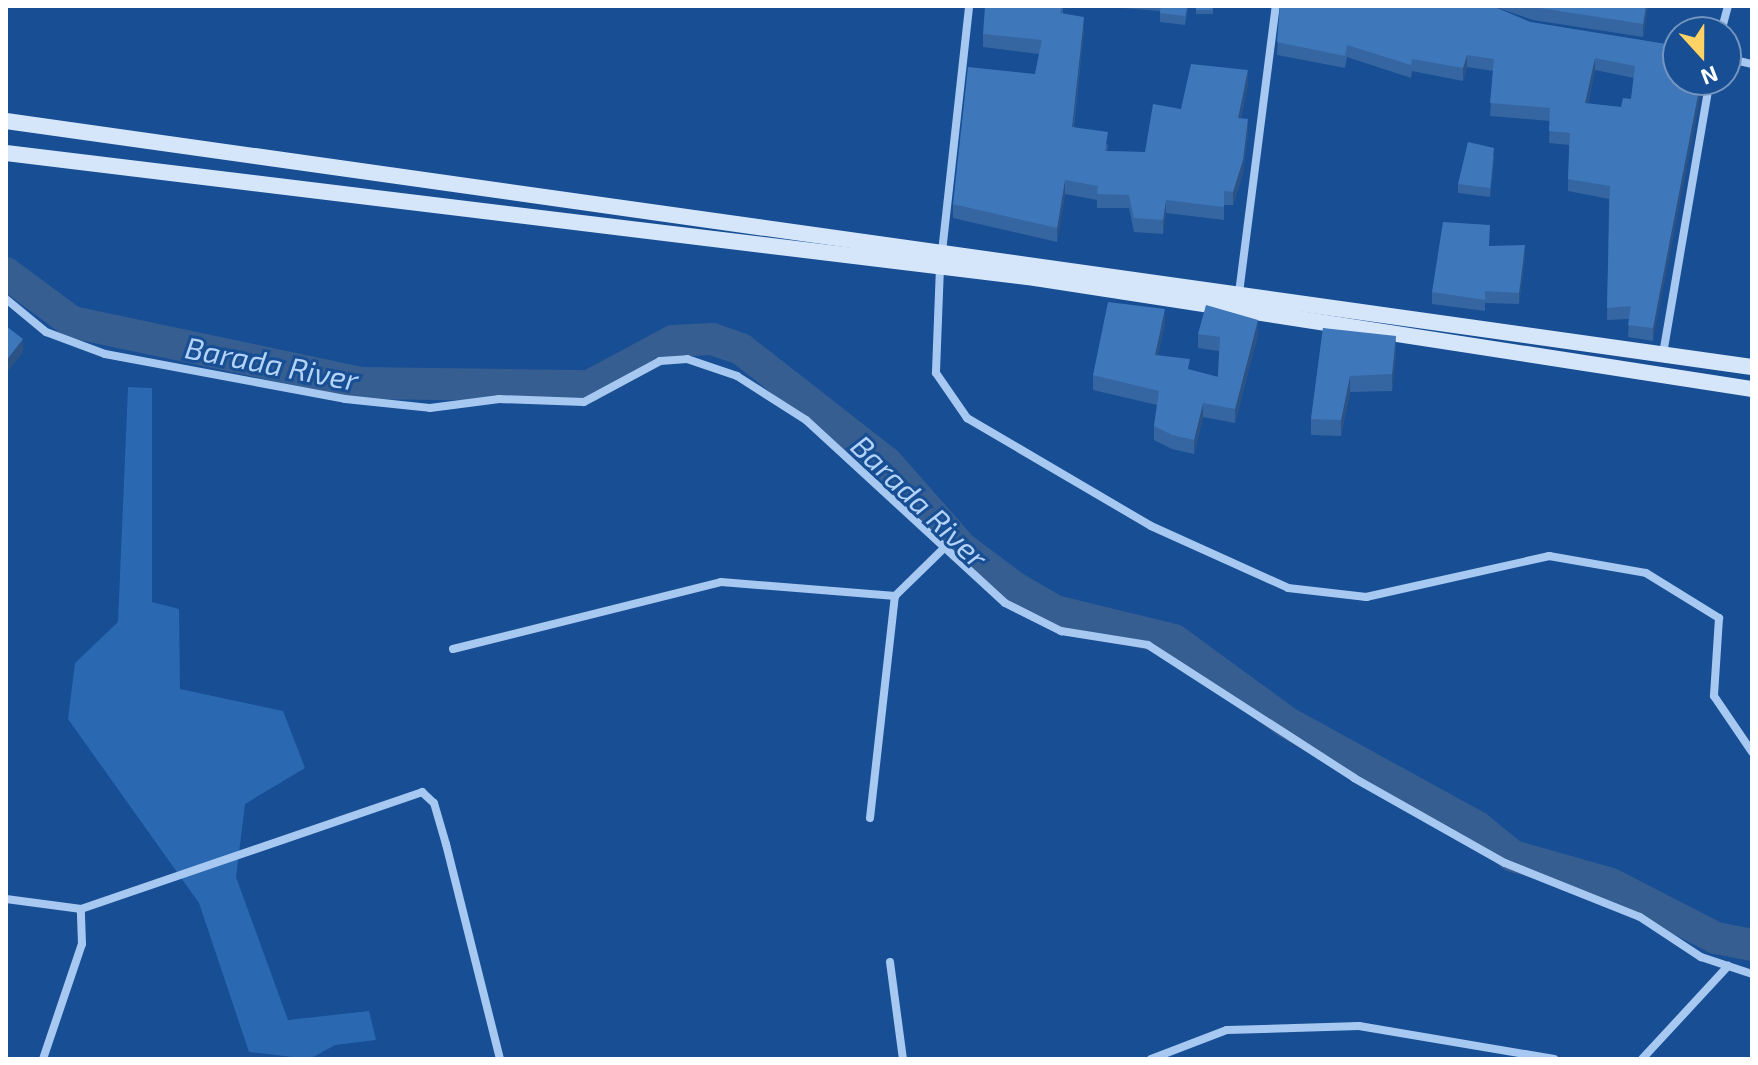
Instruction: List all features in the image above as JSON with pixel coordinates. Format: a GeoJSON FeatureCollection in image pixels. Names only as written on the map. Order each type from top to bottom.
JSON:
{"type":"FeatureCollection","features":[{"type":"Feature","properties":{"kind":"main road"},"geometry":{"type":"LineString","coordinates":[[6,121],[941,259],[1752,389]]}},
{"type":"Feature","properties":{"kind":"main road"},"geometry":{"type":"LineString","coordinates":[[6,153],[1239,293],[1752,367]]}},
{"type":"Feature","properties":{"kind":"street"},"geometry":{"type":"LineString","coordinates":[[969,6],[941,259],[936,373],[967,418],[1151,526],[1288,588],[1366,597],[1549,556],[1646,573],[1719,618],[1714,696],[1752,752]]}},
{"type":"Feature","properties":{"kind":"street"},"geometry":{"type":"LineString","coordinates":[[1239,293],[1276,6]]}},
{"type":"Feature","properties":{"kind":"street"},"geometry":{"type":"LineString","coordinates":[[1663,354],[1707,96]]}},
{"type":"Feature","properties":{"kind":"street"},"geometry":{"type":"LineString","coordinates":[[6,299],[46,332],[105,354],[430,408],[499,399],[584,402],[660,361],[687,359],[737,376],[806,420],[897,497],[942,550],[1005,603],[1061,631],[1148,645],[1341,770],[1505,863],[1640,917],[1728,966],[1752,974]]}},
{"type":"Feature","properties":{"kind":"street"},"geometry":{"type":"LineString","coordinates":[[870,818],[895,596],[942,550]]}},
{"type":"Feature","properties":{"kind":"street"},"geometry":{"type":"LineString","coordinates":[[453,649],[721,582],[895,596]]}},
{"type":"Feature","properties":{"kind":"street"},"geometry":{"type":"LineString","coordinates":[[6,899],[81,909],[422,792],[434,803],[446,844],[500,1059]]}},
{"type":"Feature","properties":{"kind":"street"},"geometry":{"type":"LineString","coordinates":[[43,1059],[82,944],[81,909]]}},
{"type":"Feature","properties":{"kind":"street"},"geometry":{"type":"LineString","coordinates":[[890,962],[903,1059]]}},
{"type":"Feature","properties":{"kind":"street"},"geometry":{"type":"LineString","coordinates":[[1642,1059],[1728,966]]}},
{"type":"Feature","properties":{"kind":"street"},"geometry":{"type":"LineString","coordinates":[[1151,1059],[1227,1030],[1359,1026],[1554,1059]]}},
{"type":"Feature","properties":{"kind":"shaded area"},"geometry":{"type":"Polygon","coordinates":[[[128,387],[152,388],[152,602],[179,609],[180,689],[283,711],[305,768],[245,804],[236,877],[288,1020],[369,1011],[376,1040],[335,1045],[310,1059],[249,1052],[199,903],[68,719],[75,663],[118,622],[128,387]]]}},
{"type":"Feature","properties":{"kind":"building"},"geometry":{"type":"Polygon","coordinates":[[[985,6],[1062,6],[1060,13],[1084,17],[1072,127],[1108,132],[1105,151],[1145,152],[1153,104],[1181,109],[1191,64],[1248,70],[1238,118],[1248,119],[1243,160],[1233,192],[1224,191],[1224,207],[1166,200],[1163,220],[1134,218],[1129,195],[1097,194],[1098,186],[1065,180],[1057,228],[953,204],[968,67],[1035,74],[1042,40],[983,34],[985,6]]]}},
{"type":"Feature","properties":{"kind":"building"},"geometry":{"type":"Polygon","coordinates":[[[1161,6],[1187,6],[1185,16],[1160,13],[1161,6]]]}},
{"type":"Feature","properties":{"kind":"building"},"geometry":{"type":"Polygon","coordinates":[[[1196,6],[1212,6],[1212,10],[1196,10],[1196,6]]]}},
{"type":"Feature","properties":{"kind":"building"},"geometry":{"type":"Polygon","coordinates":[[[1280,6],[1492,6],[1530,22],[1662,43],[1662,96],[1698,96],[1653,328],[1628,325],[1631,306],[1607,308],[1610,186],[1568,179],[1570,133],[1549,131],[1550,108],[1490,103],[1494,59],[1467,55],[1463,68],[1412,59],[1411,65],[1347,45],[1345,56],[1277,42],[1280,6]],[[1595,58],[1585,103],[1621,107],[1623,98],[1631,99],[1635,66],[1595,58]]]}},
{"type":"Feature","properties":{"kind":"building"},"geometry":{"type":"Polygon","coordinates":[[[1527,6],[1646,6],[1643,24],[1527,6]]]}},
{"type":"Feature","properties":{"kind":"building"},"geometry":{"type":"Polygon","coordinates":[[[1468,142],[1494,148],[1490,188],[1458,184],[1468,142]]]}},
{"type":"Feature","properties":{"kind":"building"},"geometry":{"type":"Polygon","coordinates":[[[1443,222],[1490,225],[1489,246],[1525,245],[1519,293],[1485,291],[1485,300],[1432,292],[1443,222]]]}},
{"type":"Feature","properties":{"kind":"building"},"geometry":{"type":"Polygon","coordinates":[[[1108,302],[1165,309],[1155,355],[1190,359],[1188,369],[1218,377],[1220,337],[1198,334],[1206,305],[1258,320],[1235,409],[1203,403],[1194,440],[1172,435],[1154,426],[1159,391],[1093,375],[1108,302]]]}},
{"type":"Feature","properties":{"kind":"building"},"geometry":{"type":"Polygon","coordinates":[[[6,326],[23,339],[6,361],[6,326]]]}},
{"type":"Feature","properties":{"kind":"building"},"geometry":{"type":"Polygon","coordinates":[[[1323,328],[1396,336],[1392,374],[1350,376],[1341,420],[1311,419],[1323,328]]]}},
{"type":"Feature","properties":{"kind":"waterway","name":"Barada River"},"geometry":{"type":"LineString","coordinates":[[6,273],[72,322],[362,383],[589,386],[673,341],[712,339],[741,349],[887,463],[962,548],[1014,587],[1055,611],[1174,640],[1288,723],[1477,827],[1513,856],[1611,884],[1716,938],[1752,945]]}}]}
